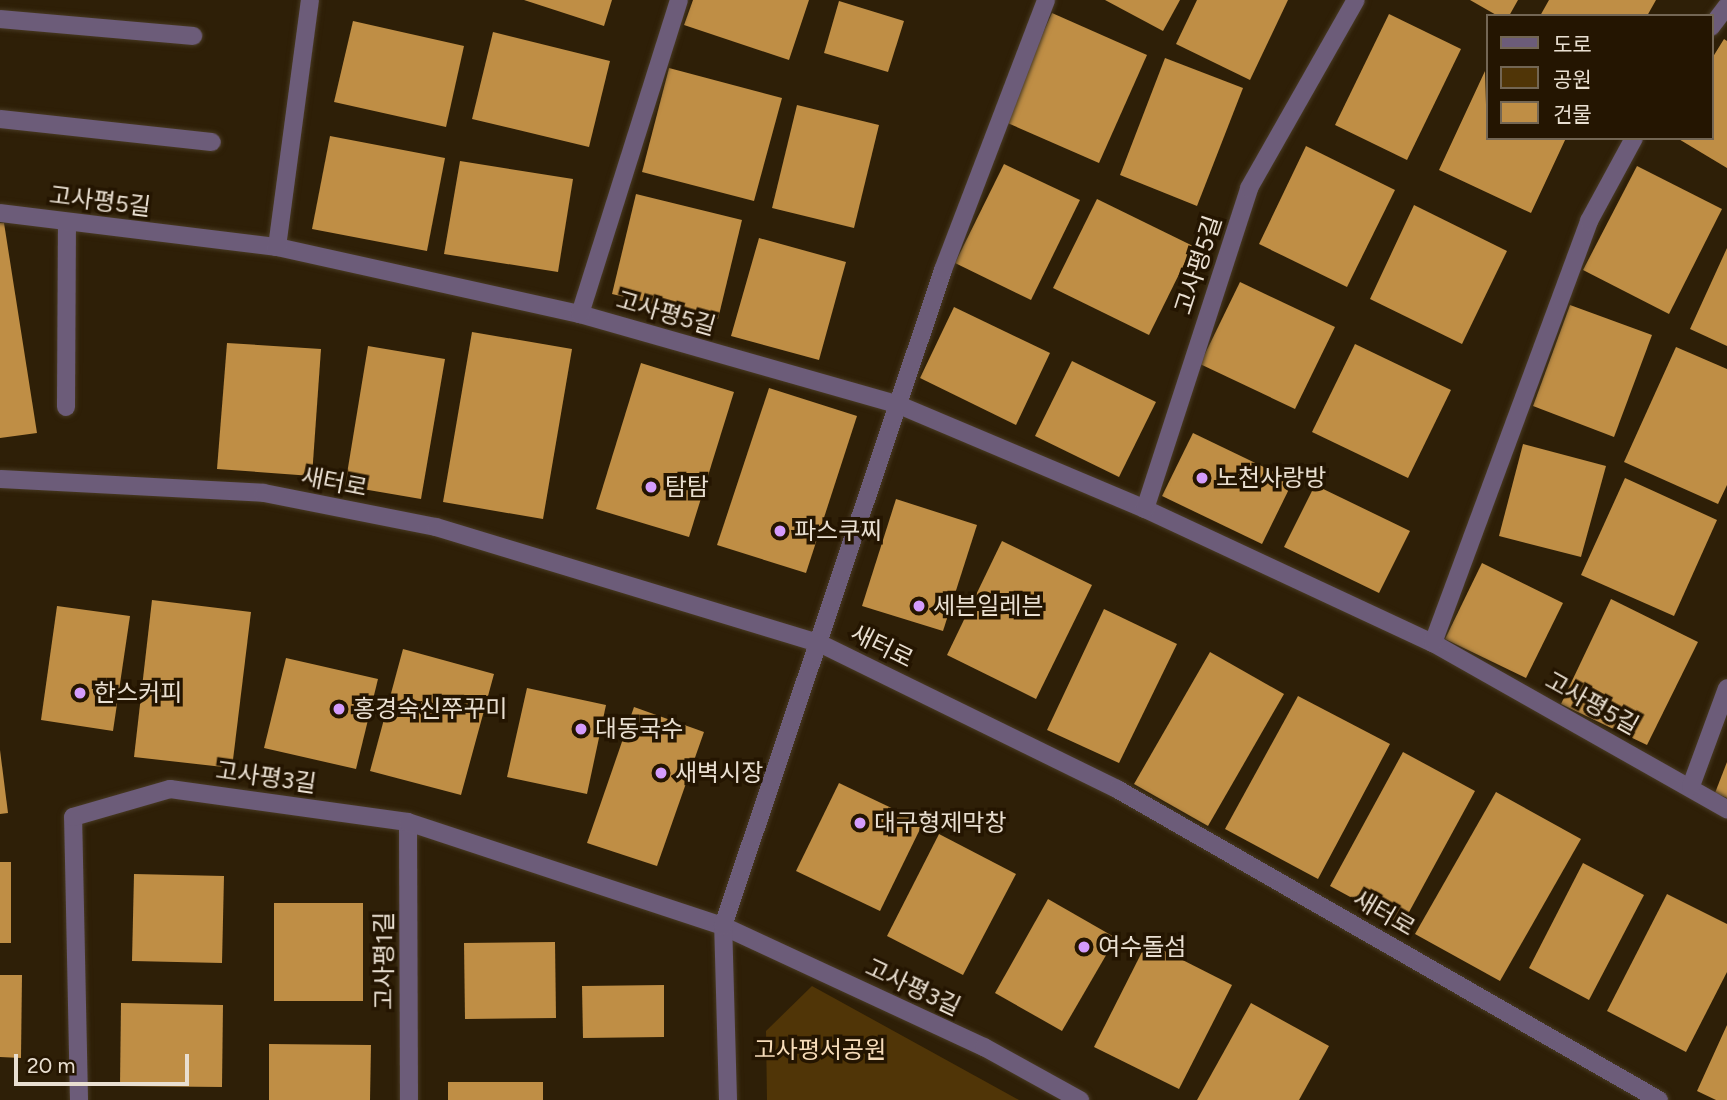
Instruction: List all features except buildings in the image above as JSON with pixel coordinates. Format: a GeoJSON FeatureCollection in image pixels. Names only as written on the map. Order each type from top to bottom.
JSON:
{"type":"FeatureCollection","features":[{"type":"Feature","properties":{"kind":"street"},"geometry":{"type":"LineString","coordinates":[[277,247],[310,0]]}},
{"type":"Feature","properties":{"kind":"street","name":"고사평5길"},"geometry":{"type":"LineString","coordinates":[[580,314],[679,0]]}},
{"type":"Feature","properties":{"kind":"street","name":"고사평5길"},"geometry":{"type":"LineString","coordinates":[[1145,509],[1249,188],[1325,48],[1356,0]]}},
{"type":"Feature","properties":{"kind":"street"},"geometry":{"type":"LineString","coordinates":[[729,1100],[723,926],[821,643],[943,270],[1044,4]]}},
{"type":"Feature","properties":{"kind":"street"},"geometry":{"type":"LineString","coordinates":[[1713,24],[1727,6]]}},
{"type":"Feature","properties":{"kind":"street"},"geometry":{"type":"LineString","coordinates":[[0,19],[193,36]]}},
{"type":"Feature","properties":{"kind":"street"},"geometry":{"type":"LineString","coordinates":[[0,120],[212,142]]}},
{"type":"Feature","properties":{"kind":"street"},"geometry":{"type":"LineString","coordinates":[[1433,643],[1588,221],[1633,140]]}},
{"type":"Feature","properties":{"kind":"street","name":"고사평5길"},"geometry":{"type":"LineString","coordinates":[[0,213],[277,247],[580,314],[899,405],[1145,509],[1433,643],[1691,786],[1727,810]]}},
{"type":"Feature","properties":{"kind":"street"},"geometry":{"type":"LineString","coordinates":[[66,407],[67,222]]}},
{"type":"Feature","properties":{"kind":"street","name":"새터로"},"geometry":{"type":"LineString","coordinates":[[0,479],[277,495],[436,527],[821,643],[1117,789],[1659,1100]]}},
{"type":"Feature","properties":{"kind":"street"},"geometry":{"type":"LineString","coordinates":[[1691,786],[1727,688]]}},
{"type":"Feature","properties":{"kind":"street","name":"고사평3길"},"geometry":{"type":"LineString","coordinates":[[79,1100],[73,817],[170,789],[408,821],[723,926],[984,1047],[1080,1100]]}},
{"type":"Feature","properties":{"kind":"street","name":"고사평1길"},"geometry":{"type":"LineString","coordinates":[[408,821],[409,1100]]}},
{"type":"Feature","properties":{"kind":"green space","name":"고사평서공원"},"geometry":{"type":"Polygon","coordinates":[[[812,986],[1019,1100],[767,1100],[766,1031],[812,986]]]}},
{"type":"Feature","properties":{"kind":"place","name":"노천사랑방"},"geometry":{"type":"Point","coordinates":[1202,478]}},
{"type":"Feature","properties":{"kind":"place","name":"탐탐"},"geometry":{"type":"Point","coordinates":[651,487]}},
{"type":"Feature","properties":{"kind":"place","name":"파스쿠찌"},"geometry":{"type":"Point","coordinates":[780,531]}},
{"type":"Feature","properties":{"kind":"place","name":"세븐일레븐"},"geometry":{"type":"Point","coordinates":[919,606]}},
{"type":"Feature","properties":{"kind":"place","name":"한스커피"},"geometry":{"type":"Point","coordinates":[80,693]}},
{"type":"Feature","properties":{"kind":"place","name":"홍경숙신쭈꾸미"},"geometry":{"type":"Point","coordinates":[339,709]}},
{"type":"Feature","properties":{"kind":"place","name":"대동국수"},"geometry":{"type":"Point","coordinates":[581,729]}},
{"type":"Feature","properties":{"kind":"place","name":"새벽시장"},"geometry":{"type":"Point","coordinates":[661,773]}},
{"type":"Feature","properties":{"kind":"place","name":"대구형제막창"},"geometry":{"type":"Point","coordinates":[860,823]}},
{"type":"Feature","properties":{"kind":"place","name":"여수돌섬"},"geometry":{"type":"Point","coordinates":[1084,947]}}]}
